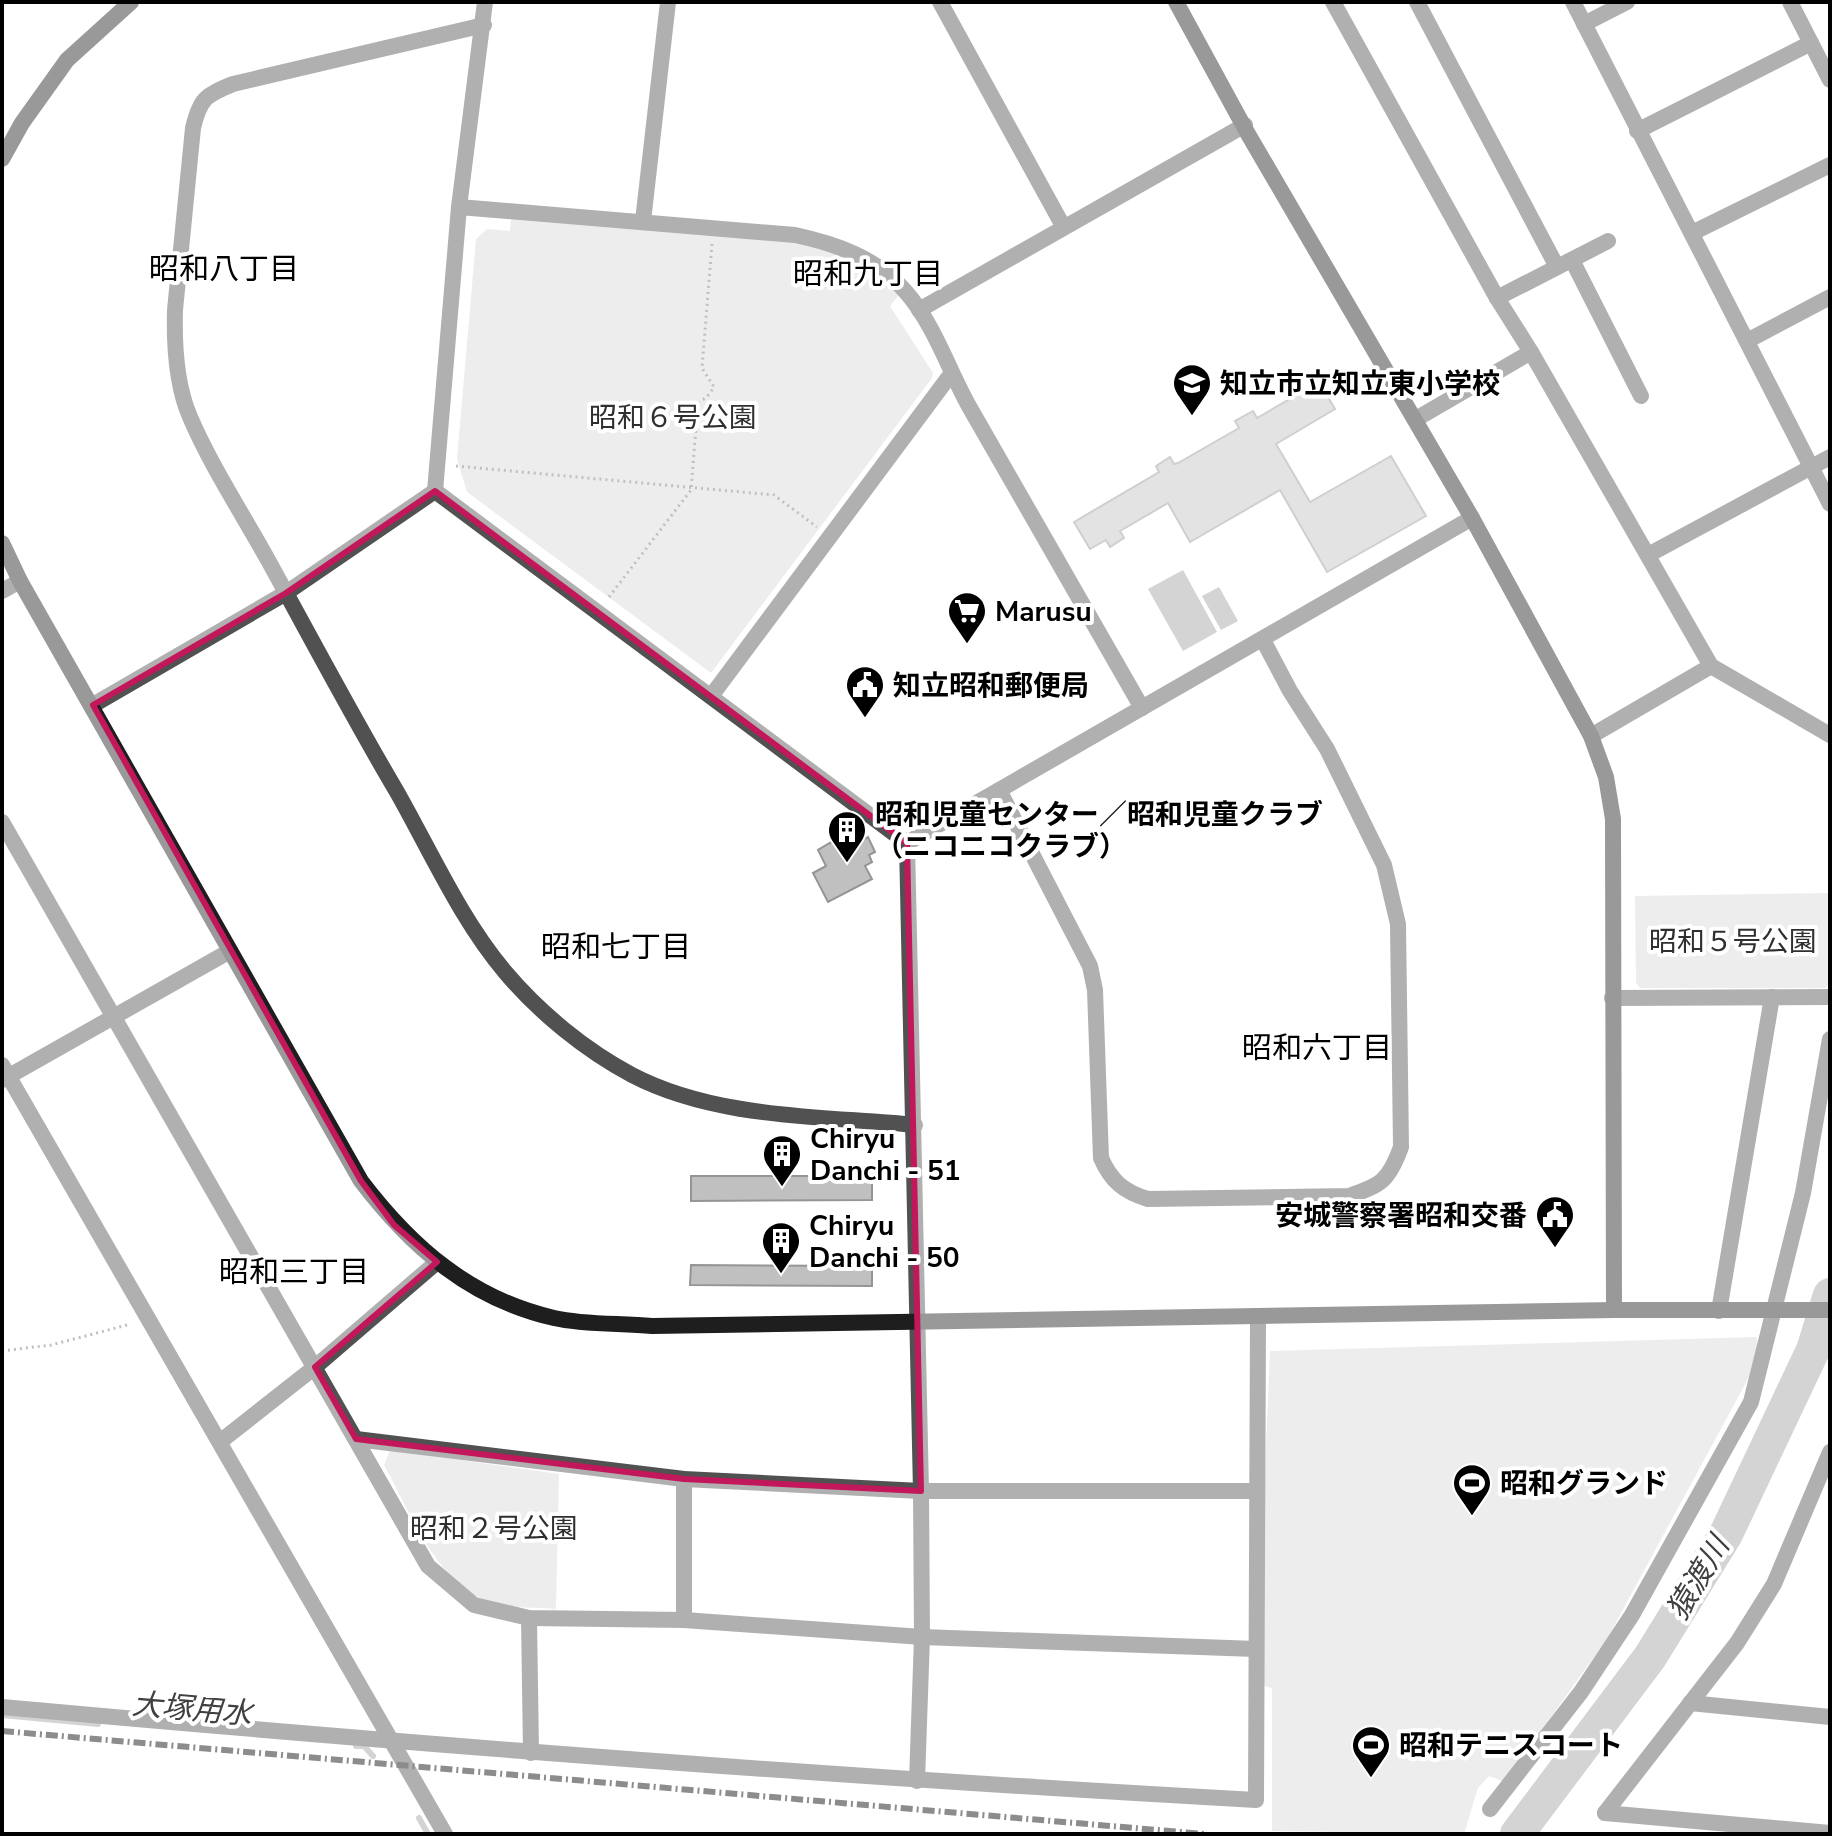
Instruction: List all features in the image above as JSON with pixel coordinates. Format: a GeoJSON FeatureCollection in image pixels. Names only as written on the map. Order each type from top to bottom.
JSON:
{"type":"FeatureCollection","features":[{"type":"Feature","properties":{"kind":"street"},"geometry":{"type":"LineString","coordinates":[[2,159],[22,123],[67,60],[131,2]]}},
{"type":"Feature","properties":{"kind":"street"},"geometry":{"type":"LineString","coordinates":[[435,491],[459,207],[485,2]]}},
{"type":"Feature","properties":{"kind":"street"},"geometry":{"type":"LineString","coordinates":[[643,221],[668,2]]}},
{"type":"Feature","properties":{"kind":"street"},"geometry":{"type":"LineString","coordinates":[[940,2],[1063,226]]}},
{"type":"Feature","properties":{"kind":"street"},"geometry":{"type":"LineString","coordinates":[[1176,2],[1472,518],[1591,736],[1606,777],[1613,819],[1614,1310]]}},
{"type":"Feature","properties":{"kind":"street"},"geometry":{"type":"LineString","coordinates":[[1333,2],[1497,298],[1711,666],[1830,735]]}},
{"type":"Feature","properties":{"kind":"street"},"geometry":{"type":"LineString","coordinates":[[1417,2],[1641,396]]}},
{"type":"Feature","properties":{"kind":"street"},"geometry":{"type":"LineString","coordinates":[[1573,2],[1830,504]]}},
{"type":"Feature","properties":{"kind":"street"},"geometry":{"type":"LineString","coordinates":[[1584,24],[1627,2]]}},
{"type":"Feature","properties":{"kind":"street"},"geometry":{"type":"LineString","coordinates":[[1790,2],[1830,80]]}},
{"type":"Feature","properties":{"kind":"street"},"geometry":{"type":"LineString","coordinates":[[484,25],[233,84],[208,94],[197,111],[182,218],[174,339],[184,398],[199,436],[473,926],[505,972],[558,1025],[632,1075],[682,1094],[726,1106],[915,1125]]}},
{"type":"Feature","properties":{"kind":"street"},"geometry":{"type":"LineString","coordinates":[[1637,131],[1811,43]]}},
{"type":"Feature","properties":{"kind":"street"},"geometry":{"type":"LineString","coordinates":[[919,310],[1245,125]]}},
{"type":"Feature","properties":{"kind":"street"},"geometry":{"type":"LineString","coordinates":[[1692,233],[1830,165]]}},
{"type":"Feature","properties":{"kind":"street"},"geometry":{"type":"LineString","coordinates":[[459,207],[795,235],[838,244],[879,267],[905,290],[919,310],[951,374],[1142,708]]}},
{"type":"Feature","properties":{"kind":"street"},"geometry":{"type":"LineString","coordinates":[[1497,298],[1608,241]]}},
{"type":"Feature","properties":{"kind":"street"},"geometry":{"type":"LineString","coordinates":[[1747,341],[1830,297]]}},
{"type":"Feature","properties":{"kind":"street"},"geometry":{"type":"LineString","coordinates":[[1416,419],[1531,352]]}},
{"type":"Feature","properties":{"kind":"street"},"geometry":{"type":"LineString","coordinates":[[712,695],[951,374]]}},
{"type":"Feature","properties":{"kind":"street"},"geometry":{"type":"LineString","coordinates":[[1648,555],[1830,457]]}},
{"type":"Feature","properties":{"kind":"street"},"geometry":{"type":"LineString","coordinates":[[93,705],[286,593],[435,491]]}},
{"type":"Feature","properties":{"kind":"street"},"geometry":{"type":"LineString","coordinates":[[435,491],[907,843]]}},
{"type":"Feature","properties":{"kind":"street"},"geometry":{"type":"LineString","coordinates":[[907,843],[1472,518]]}},
{"type":"Feature","properties":{"kind":"street"},"geometry":{"type":"LineString","coordinates":[[2,543],[20,581],[361,1181],[394,1225],[437,1262],[493,1300],[556,1318],[652,1326],[1614,1310],[1830,1310]]}},
{"type":"Feature","properties":{"kind":"street"},"geometry":{"type":"LineString","coordinates":[[2,591],[20,581]]}},
{"type":"Feature","properties":{"kind":"street"},"geometry":{"type":"LineString","coordinates":[[999,790],[1090,966],[1095,990],[1101,1158],[1109,1177],[1130,1194],[1148,1199],[1349,1196],[1374,1187],[1392,1173],[1401,1147],[1398,924],[1384,865],[1366,823],[1263,640]]}},
{"type":"Feature","properties":{"kind":"street"},"geometry":{"type":"LineString","coordinates":[[1591,736],[1711,666]]}},
{"type":"Feature","properties":{"kind":"street"},"geometry":{"type":"LineString","coordinates":[[2,822],[428,1566],[474,1605],[529,1618],[684,1620],[922,1637],[1256,1649]]}},
{"type":"Feature","properties":{"kind":"street"},"geometry":{"type":"LineString","coordinates":[[907,843],[921,1491],[922,1637],[917,1781]]}},
{"type":"Feature","properties":{"kind":"street"},"geometry":{"type":"LineString","coordinates":[[230,951],[114,1017],[4,1074],[221,1441],[445,1834]]}},
{"type":"Feature","properties":{"kind":"street"},"geometry":{"type":"LineString","coordinates":[[1719,1311],[1772,997]]}},
{"type":"Feature","properties":{"kind":"street"},"geometry":{"type":"LineString","coordinates":[[1612,998],[1830,997]]}},
{"type":"Feature","properties":{"kind":"street"},"geometry":{"type":"LineString","coordinates":[[1490,1809],[1581,1692],[1677,1538],[1751,1402],[1781,1311],[1830,1039]]}},
{"type":"Feature","properties":{"kind":"street"},"geometry":{"type":"LineString","coordinates":[[221,1441],[315,1367],[437,1262]]}},
{"type":"Feature","properties":{"kind":"street"},"geometry":{"type":"LineString","coordinates":[[2,1707],[531,1753],[917,1781],[1256,1800],[1258,1318]]}},
{"type":"Feature","properties":{"kind":"street"},"geometry":{"type":"LineString","coordinates":[[356,1439],[684,1479],[921,1491],[1257,1491]]}},
{"type":"Feature","properties":{"kind":"street"},"geometry":{"type":"LineString","coordinates":[[1830,1452],[1774,1584],[1737,1643],[1605,1813],[1830,1833]]}},
{"type":"Feature","properties":{"kind":"street"},"geometry":{"type":"LineString","coordinates":[[684,1479],[684,1620]]}},
{"type":"Feature","properties":{"kind":"street"},"geometry":{"type":"LineString","coordinates":[[529,1618],[531,1753]]}},
{"type":"Feature","properties":{"kind":"street"},"geometry":{"type":"LineString","coordinates":[[1690,1703],[1830,1717]]}},
{"type":"Feature","properties":{"kind":"path"},"geometry":{"type":"LineString","coordinates":[[598,612],[691,490],[698,403],[714,387],[702,368],[713,228]]}},
{"type":"Feature","properties":{"kind":"path"},"geometry":{"type":"LineString","coordinates":[[437,464],[691,490],[774,495],[830,536]]}},
{"type":"Feature","properties":{"kind":"path"},"geometry":{"type":"LineString","coordinates":[[2,1351],[51,1345],[150,1320]]}},
{"type":"Feature","properties":{"kind":"highlighted area"},"geometry":{"type":"Polygon","coordinates":[[[435,491],[907,843],[921,1491],[684,1479],[356,1439],[315,1367],[437,1262],[394,1225],[361,1181],[93,705],[286,593],[435,491]]]}},
{"type":"Feature","properties":{"kind":"green space","name":"昭和６号公園"},"geometry":{"type":"Polygon","coordinates":[[[511,218],[791,242],[839,253],[872,272],[899,295],[890,306],[933,373],[932,378],[711,673],[467,492],[457,459],[476,239],[487,229],[510,231],[511,218]]]}},
{"type":"Feature","properties":{"kind":"green space","name":"昭和５号公園"},"geometry":{"type":"Polygon","coordinates":[[[1830,893],[1830,984],[1825,988],[1640,988],[1636,983],[1635,896],[1830,893]]]}},
{"type":"Feature","properties":{"kind":"green space","name":"昭和グランド"},"geometry":{"type":"Polygon","coordinates":[[[1756,1337],[1761,1355],[1607,1639],[1504,1782],[1489,1776],[1478,1788],[1464,1834],[1272,1831],[1272,1688],[1256,1684],[1270,1351],[1756,1337]]]}},
{"type":"Feature","properties":{"kind":"green space","name":"昭和２号公園"},"geometry":{"type":"Polygon","coordinates":[[[390,1450],[559,1474],[556,1609],[491,1602],[464,1588],[449,1574],[424,1540],[384,1465],[390,1450]]]}},
{"type":"Feature","properties":{"kind":"shaded area"},"geometry":{"type":"Polygon","coordinates":[[[1183,570],[1217,632],[1183,651],[1148,589],[1183,570]]]}},
{"type":"Feature","properties":{"kind":"shaded area"},"geometry":{"type":"Polygon","coordinates":[[[1219,587],[1238,621],[1221,630],[1202,596],[1219,587]]]}},
{"type":"Feature","properties":{"kind":"building"},"geometry":{"type":"Polygon","coordinates":[[[1319,382],[1335,409],[1276,444],[1310,502],[1391,456],[1426,516],[1327,572],[1280,490],[1190,542],[1168,503],[1120,531],[1124,538],[1110,547],[1106,540],[1090,549],[1074,522],[1159,472],[1156,466],[1170,457],[1174,464],[1178,463],[1239,428],[1235,421],[1253,411],[1257,418],[1319,382]]]}},
{"type":"Feature","properties":{"kind":"building","name":"昭和児童センター／昭和児童クラブ （ニコニコクラブ）"},"geometry":{"type":"Polygon","coordinates":[[[855,828],[862,841],[868,837],[875,852],[869,855],[872,862],[865,866],[872,879],[828,902],[813,873],[826,866],[818,850],[855,828]]]}},
{"type":"Feature","properties":{"kind":"building","name":"Chiryu Danchi - 51"},"geometry":{"type":"Polygon","coordinates":[[[691,1176],[872,1176],[872,1200],[691,1201],[691,1176]]]}},
{"type":"Feature","properties":{"kind":"building","name":"Chiryu Danchi - 50"},"geometry":{"type":"Polygon","coordinates":[[[691,1265],[872,1266],[872,1286],[690,1285],[691,1265]]]}},
{"type":"Feature","properties":{"kind":"waterway","name":"猿渡川"},"geometry":{"type":"LineString","coordinates":[[1517,1834],[1650,1657],[1726,1534],[1813,1350],[1830,1295]]}},
{"type":"Feature","properties":{"kind":"waterway","name":"大塚用水"},"geometry":{"type":"LineString","coordinates":[[2,1715],[98,1724]]}},
{"type":"Feature","properties":{"kind":"waterway","name":"大塚用水"},"geometry":{"type":"LineString","coordinates":[[356,1746],[364,1746],[373,1756]]}},
{"type":"Feature","properties":{"kind":"waterway","name":"大塚用水"},"geometry":{"type":"LineString","coordinates":[[419,1818],[428,1834]]}},
{"type":"Feature","properties":{"kind":"railway"},"geometry":{"type":"LineString","coordinates":[[2,1731],[1204,1834]]}},
{"type":"Feature","properties":{"kind":"place","name":"知立市立知立東小学校"},"geometry":{"type":"Point","coordinates":[1192,417]}},
{"type":"Feature","properties":{"kind":"place","name":"Marusu"},"geometry":{"type":"Point","coordinates":[967,645]}},
{"type":"Feature","properties":{"kind":"place","name":"知立昭和郵便局"},"geometry":{"type":"Point","coordinates":[865,719]}},
{"type":"Feature","properties":{"kind":"place","name":"昭和児童センター／昭和児童クラブ （ニコニコクラブ）"},"geometry":{"type":"Point","coordinates":[847,864]}},
{"type":"Feature","properties":{"kind":"place","name":"Chiryu Danchi - 51"},"geometry":{"type":"Point","coordinates":[782,1188]}},
{"type":"Feature","properties":{"kind":"place","name":"安城警察署昭和交番"},"geometry":{"type":"Point","coordinates":[1555,1249]}},
{"type":"Feature","properties":{"kind":"place","name":"Chiryu Danchi - 50"},"geometry":{"type":"Point","coordinates":[781,1275]}},
{"type":"Feature","properties":{"kind":"place","name":"昭和グランド"},"geometry":{"type":"Point","coordinates":[1472,1517]}},
{"type":"Feature","properties":{"kind":"place","name":"昭和テニスコート"},"geometry":{"type":"Point","coordinates":[1371,1779]}},
{"type":"Feature","properties":{"kind":"district","name":"昭和八丁目"},"geometry":{"type":"Point","coordinates":[224,269]}},
{"type":"Feature","properties":{"kind":"district","name":"昭和九丁目"},"geometry":{"type":"Point","coordinates":[868,274]}},
{"type":"Feature","properties":{"kind":"district","name":"昭和七丁目"},"geometry":{"type":"Point","coordinates":[616,947]}},
{"type":"Feature","properties":{"kind":"district","name":"昭和六丁目"},"geometry":{"type":"Point","coordinates":[1317,1048]}},
{"type":"Feature","properties":{"kind":"district","name":"昭和三丁目"},"geometry":{"type":"Point","coordinates":[294,1272]}}]}
